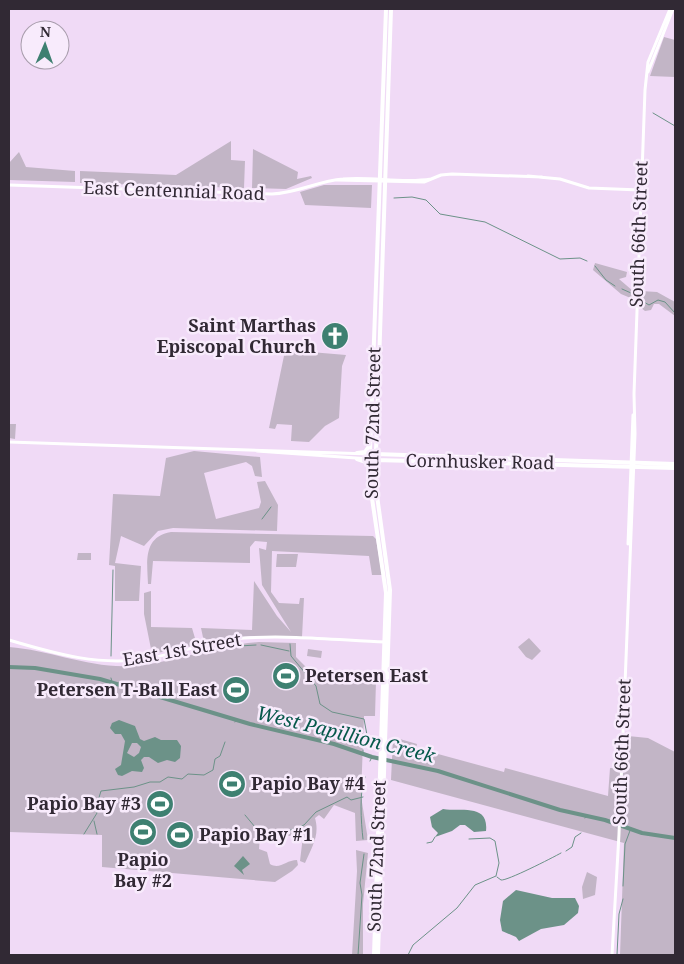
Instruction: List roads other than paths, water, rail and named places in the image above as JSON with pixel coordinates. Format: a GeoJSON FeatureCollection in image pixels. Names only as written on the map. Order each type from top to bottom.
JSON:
{"type":"FeatureCollection","features":[{"type":"Feature","properties":{"kind":"main road","name":"South 72nd Street"},"geometry":{"type":"LineString","coordinates":[[386,9],[375,472],[385,582],[387,642]]}},
{"type":"Feature","properties":{"kind":"main road","name":"South 72nd Street"},"geometry":{"type":"LineString","coordinates":[[374,955],[390,590],[386,560],[371,503],[370,439],[391,9]]}},
{"type":"Feature","properties":{"kind":"main road"},"geometry":{"type":"LineString","coordinates":[[357,454],[366,451],[370,439]]}},
{"type":"Feature","properties":{"kind":"main road"},"geometry":{"type":"LineString","coordinates":[[376,443],[378,450],[382,452],[435,456]]}},
{"type":"Feature","properties":{"kind":"main road","name":"Cornhusker Road"},"geometry":{"type":"LineString","coordinates":[[370,454],[632,464],[675,468]]}},
{"type":"Feature","properties":{"kind":"main road"},"geometry":{"type":"LineString","coordinates":[[441,461],[444,459],[477,457]]}},
{"type":"Feature","properties":{"kind":"main road"},"geometry":{"type":"LineString","coordinates":[[357,459],[366,462],[370,468]]}},
{"type":"Feature","properties":{"kind":"main road","name":"Cornhusker Road"},"geometry":{"type":"LineString","coordinates":[[370,459],[675,464]]}},
{"type":"Feature","properties":{"kind":"main road"},"geometry":{"type":"LineString","coordinates":[[375,472],[379,462],[386,460]]}},
{"type":"Feature","properties":{"kind":"main road","name":"South 72nd Street"},"geometry":{"type":"LineString","coordinates":[[378,955],[382,771]]}},
{"type":"Feature","properties":{"kind":"street","name":"South 66th Street"},"geometry":{"type":"LineString","coordinates":[[612,955],[620,834],[640,190],[647,75],[672,9]]}},
{"type":"Feature","properties":{"kind":"street","name":"East Centennial Road"},"geometry":{"type":"LineString","coordinates":[[9,185],[272,194],[303,188],[317,182],[336,180],[424,182],[452,174],[542,177],[560,179],[589,188],[640,190]]}},
{"type":"Feature","properties":{"kind":"street","name":"Cornhusker Road"},"geometry":{"type":"LineString","coordinates":[[9,442],[370,454]]}},
{"type":"Feature","properties":{"kind":"street","name":"Cornhusker Road"},"geometry":{"type":"LineString","coordinates":[[256,451],[370,459]]}},
{"type":"Feature","properties":{"kind":"street","name":"East 1st Street"},"geometry":{"type":"LineString","coordinates":[[9,640],[72,658],[114,662],[151,658],[246,638],[387,642]]}},
{"type":"Feature","properties":{"kind":"waterway"},"geometry":{"type":"LineString","coordinates":[[653,113],[675,126]]}},
{"type":"Feature","properties":{"kind":"waterway"},"geometry":{"type":"LineString","coordinates":[[394,198],[412,197],[426,200],[440,214],[485,222],[560,259],[580,258],[587,261]]}},
{"type":"Feature","properties":{"kind":"waterway"},"geometry":{"type":"LineString","coordinates":[[595,266],[606,280],[615,286]]}},
{"type":"Feature","properties":{"kind":"waterway"},"geometry":{"type":"LineString","coordinates":[[622,289],[631,293]]}},
{"type":"Feature","properties":{"kind":"waterway"},"geometry":{"type":"LineString","coordinates":[[644,302],[649,305],[658,300],[665,302],[675,313]]}},
{"type":"Feature","properties":{"kind":"waterway"},"geometry":{"type":"LineString","coordinates":[[262,519],[271,507]]}},
{"type":"Feature","properties":{"kind":"waterway"},"geometry":{"type":"LineString","coordinates":[[111,656],[113,570]]}},
{"type":"Feature","properties":{"kind":"waterway"},"geometry":{"type":"LineString","coordinates":[[290,644],[291,656],[316,686],[320,704],[332,712],[364,719],[367,735]]}},
{"type":"Feature","properties":{"kind":"waterway"},"geometry":{"type":"LineString","coordinates":[[223,647],[256,645]]}},
{"type":"Feature","properties":{"kind":"waterway"},"geometry":{"type":"LineString","coordinates":[[261,645],[289,651]]}},
{"type":"Feature","properties":{"kind":"waterway","name":"West Papillion Creek"},"geometry":{"type":"LineString","coordinates":[[9,667],[35,668],[100,679],[250,724],[334,744],[372,757],[438,771],[560,810],[605,820],[642,833],[675,838]]}},
{"type":"Feature","properties":{"kind":"waterway","name":"West Papillion Creek"},"geometry":{"type":"LineString","coordinates":[[111,678],[112,682]]}},
{"type":"Feature","properties":{"kind":"waterway"},"geometry":{"type":"LineString","coordinates":[[84,834],[97,813],[97,804],[101,791],[134,787],[150,782],[160,782],[168,777],[182,779],[188,774],[204,775],[213,770],[215,759],[220,756],[225,742]]}},
{"type":"Feature","properties":{"kind":"waterway","name":"West Papillion Creek"},"geometry":{"type":"LineString","coordinates":[[370,761],[372,757]]}},
{"type":"Feature","properties":{"kind":"waterway"},"geometry":{"type":"LineString","coordinates":[[363,839],[361,798],[365,777]]}},
{"type":"Feature","properties":{"kind":"waterway"},"geometry":{"type":"LineString","coordinates":[[245,815],[260,833],[280,834],[304,825],[316,812],[347,797],[351,800],[363,797]]}},
{"type":"Feature","properties":{"kind":"waterway"},"geometry":{"type":"LineString","coordinates":[[94,821],[97,834]]}},
{"type":"Feature","properties":{"kind":"waterway"},"geometry":{"type":"LineString","coordinates":[[623,886],[625,844],[631,828]]}},
{"type":"Feature","properties":{"kind":"waterway"},"geometry":{"type":"LineString","coordinates":[[566,851],[572,847],[575,837],[581,833]]}},
{"type":"Feature","properties":{"kind":"waterway"},"geometry":{"type":"LineString","coordinates":[[427,843],[432,842],[435,837]]}},
{"type":"Feature","properties":{"kind":"waterway"},"geometry":{"type":"LineString","coordinates":[[408,955],[413,945],[457,908],[475,885],[496,876],[499,863],[495,841],[490,838],[469,839]]}},
{"type":"Feature","properties":{"kind":"waterway"},"geometry":{"type":"LineString","coordinates":[[497,877],[501,880],[512,877],[561,853]]}},
{"type":"Feature","properties":{"kind":"waterway"},"geometry":{"type":"LineString","coordinates":[[358,955],[362,895],[360,883],[364,854]]}},
{"type":"Feature","properties":{"kind":"waterway"},"geometry":{"type":"LineString","coordinates":[[617,955],[619,914],[623,899]]}},
{"type":"Feature","properties":{"kind":"place","name":"Saint Marthas Episcopal Church"},"geometry":{"type":"Point","coordinates":[335,336]}},
{"type":"Feature","properties":{"kind":"place","name":"Petersen East"},"geometry":{"type":"Point","coordinates":[286,676]}},
{"type":"Feature","properties":{"kind":"place","name":"Petersen T-Ball East"},"geometry":{"type":"Point","coordinates":[236,690]}},
{"type":"Feature","properties":{"kind":"place","name":"Papio Bay #4"},"geometry":{"type":"Point","coordinates":[232,784]}},
{"type":"Feature","properties":{"kind":"place","name":"Papio Bay #3"},"geometry":{"type":"Point","coordinates":[160,804]}},
{"type":"Feature","properties":{"kind":"place","name":"Papio Bay #2"},"geometry":{"type":"Point","coordinates":[143,832]}},
{"type":"Feature","properties":{"kind":"place","name":"Papio Bay #1"},"geometry":{"type":"Point","coordinates":[180,835]}}]}
